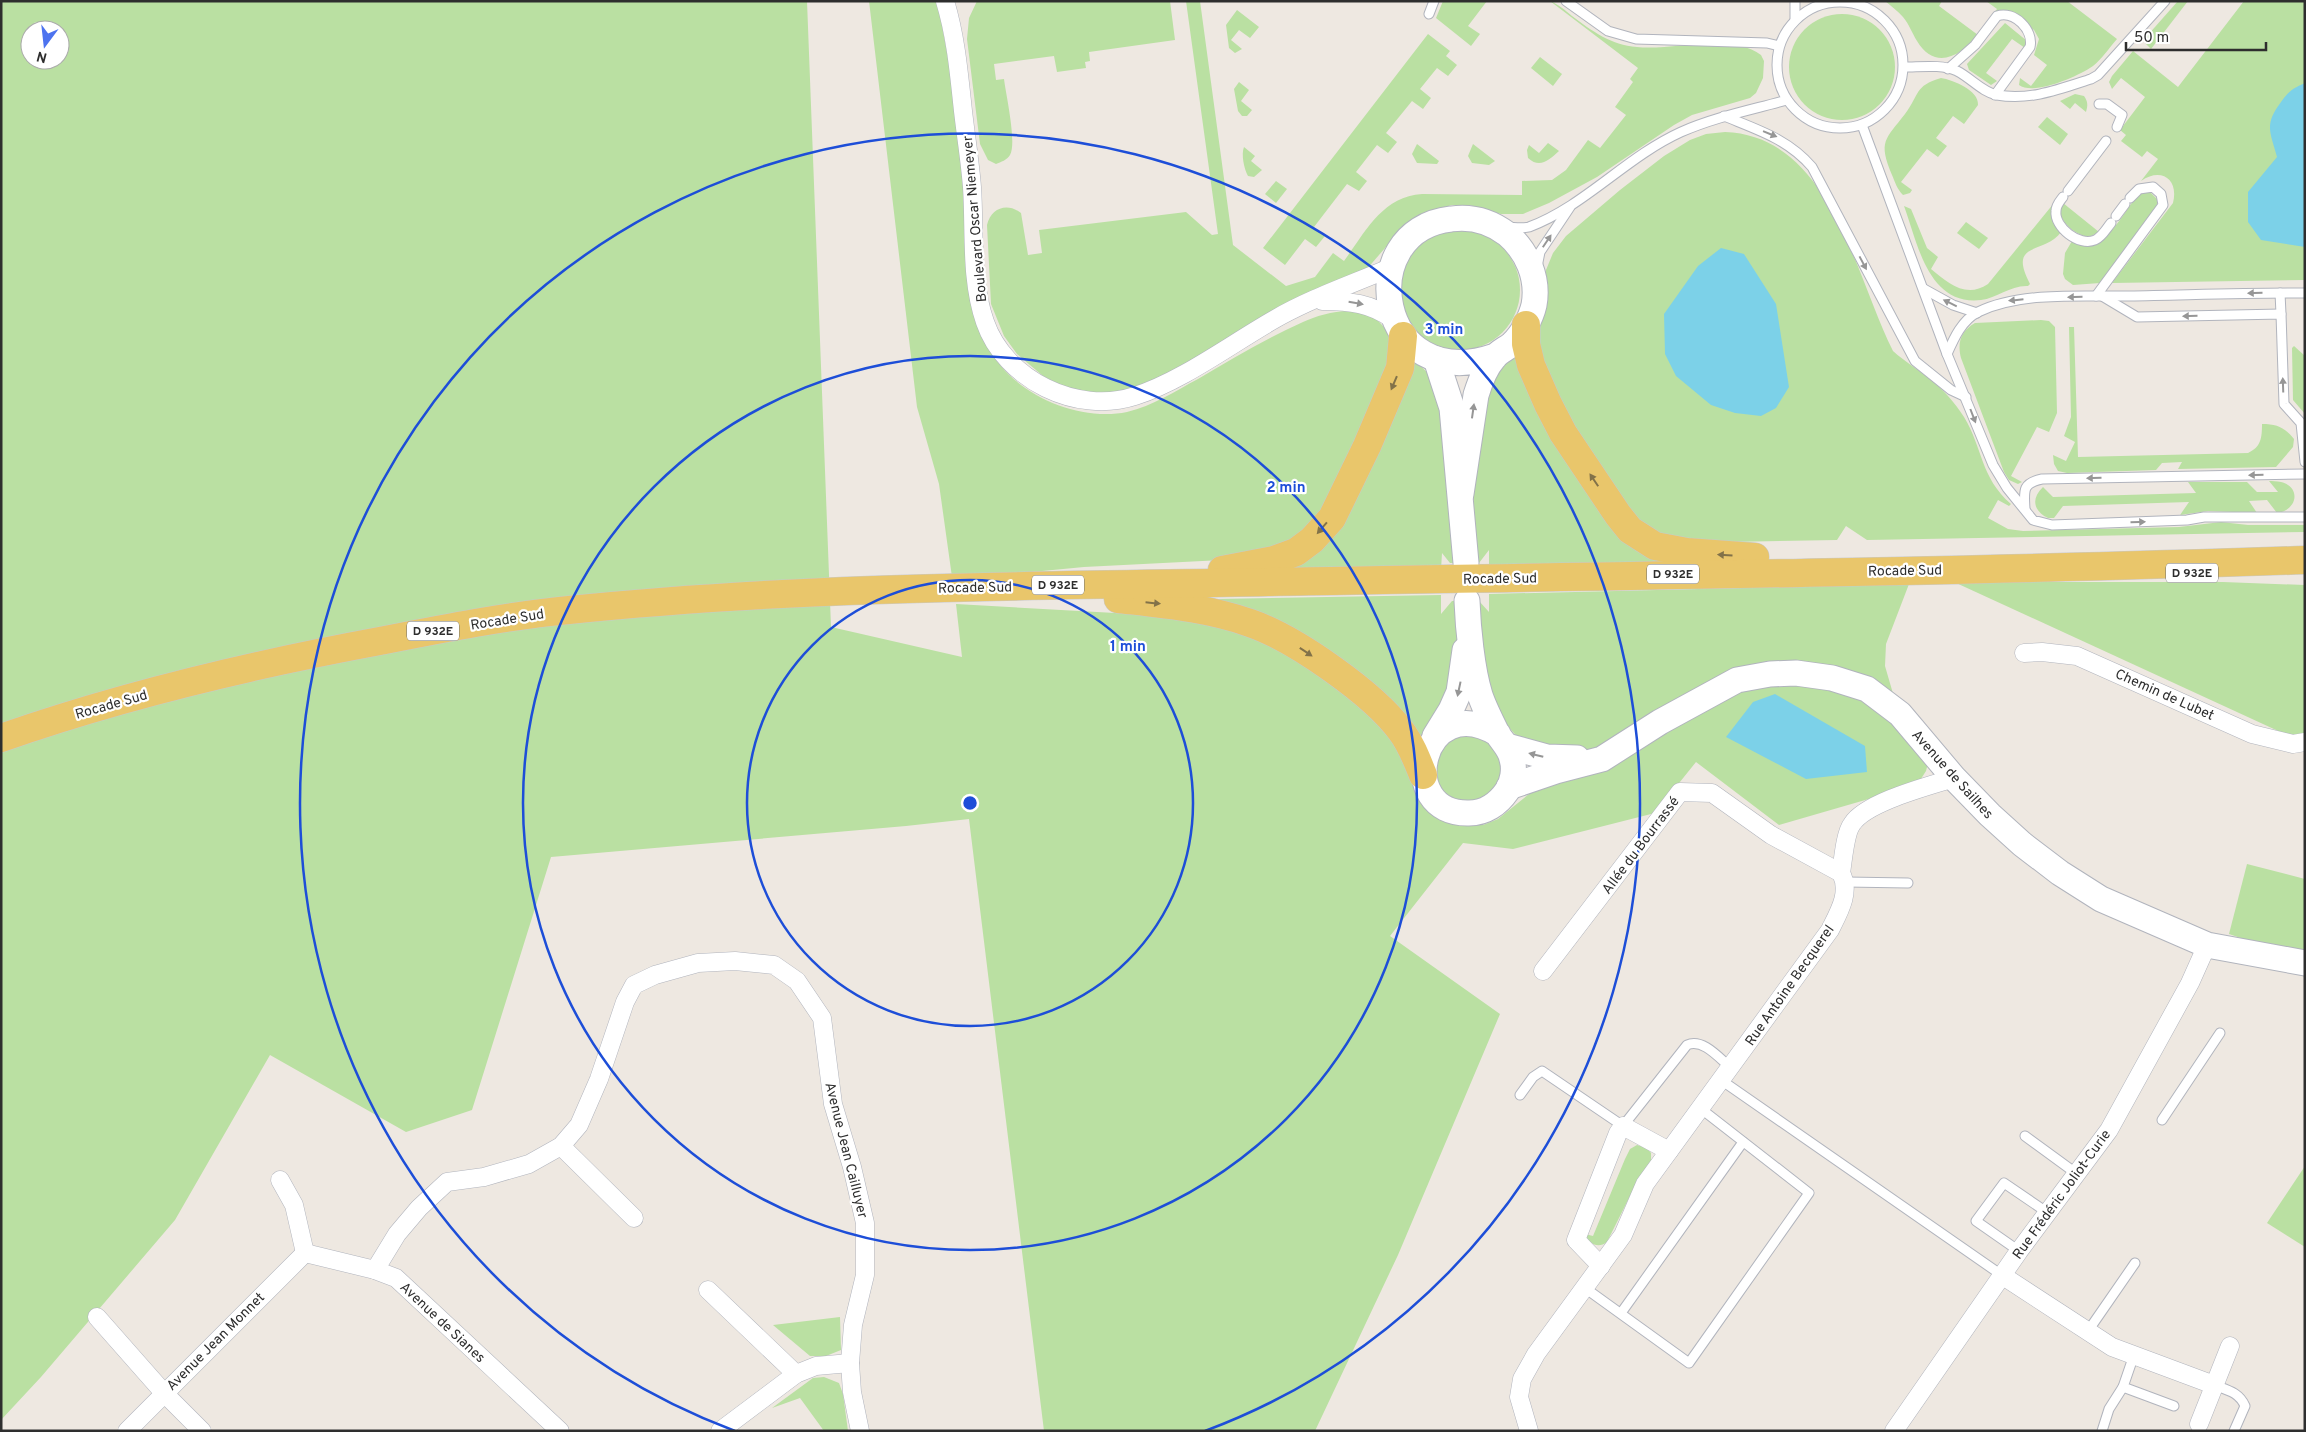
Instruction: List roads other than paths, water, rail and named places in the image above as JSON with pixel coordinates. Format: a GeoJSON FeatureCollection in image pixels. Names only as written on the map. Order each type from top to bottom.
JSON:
{"type":"FeatureCollection","features":[{"type":"Feature","properties":{"kind":"main road"},"geometry":{"type":"LineString","coordinates":[[1526,325],[1526,344],[1531,364],[1548,404],[1563,433],[1630,530],[1654,546],[1687,552],[1826,561],[1860,571]]}},
{"type":"Feature","properties":{"kind":"main road"},"geometry":{"type":"LineString","coordinates":[[1150,584],[1274,560],[1296,552],[1312,540],[1332,518],[1367,446],[1400,368],[1399,328]]}},
{"type":"Feature","properties":{"kind":"main road","name":"Rocade Sud"},"geometry":{"type":"LineString","coordinates":[[1,738],[184,683],[306,654],[444,628],[564,610],[659,602],[875,588],[2080,568],[2305,560]]}},
{"type":"Feature","properties":{"kind":"main road","name":"Rocade Sud"},"geometry":{"type":"LineString","coordinates":[[2080,568],[2305,578]]}},
{"type":"Feature","properties":{"kind":"main road"},"geometry":{"type":"LineString","coordinates":[[965,587],[1174,605],[1250,623],[1293,644],[1360,690],[1401,730],[1413,751],[1423,775]]}},
{"type":"Feature","properties":{"kind":"street","name":"Boulevard Oscar Niemeyer"},"geometry":{"type":"LineString","coordinates":[[945,1],[951,22],[959,72],[971,176],[977,291],[985,323],[1001,353],[1025,376],[1053,392],[1079,399],[1112,401],[1134,396],[1163,385],[1277,318],[1392,267]]}},
{"type":"Feature","properties":{"kind":"street"},"geometry":{"type":"LineString","coordinates":[[1463,217],[1481,220],[1498,227],[1516,242],[1529,261],[1535,283],[1534,305],[1526,325],[1513,343],[1495,356],[1476,363],[1456,364],[1436,360],[1418,350],[1399,328],[1389,303],[1388,285],[1392,267],[1400,250],[1412,236],[1427,226],[1444,219],[1463,217]]}},
{"type":"Feature","properties":{"kind":"street","name":"Boulevard Oscar Niemeyer"},"geometry":{"type":"LineString","coordinates":[[1314,301],[1360,303],[1378,309],[1399,328]]}},
{"type":"Feature","properties":{"kind":"street"},"geometry":{"type":"LineString","coordinates":[[1461,494],[1476,395],[1484,374],[1495,356]]}},
{"type":"Feature","properties":{"kind":"street"},"geometry":{"type":"LineString","coordinates":[[1436,360],[1452,408],[1466,563]]}},
{"type":"Feature","properties":{"kind":"street"},"geometry":{"type":"LineString","coordinates":[[1468,612],[1480,694],[1512,759],[1513,773],[1509,787],[1501,799],[1490,808],[1476,813],[1462,813],[1448,809],[1436,800],[1428,789],[1423,775],[1423,763],[1433,740],[1452,710],[1459,692],[1468,612]]}},
{"type":"Feature","properties":{"kind":"street","name":"Chemin de Lubet"},"geometry":{"type":"LineString","coordinates":[[2024,653],[2042,652],[2077,656],[2252,734],[2293,744],[2305,742]]}},
{"type":"Feature","properties":{"kind":"street","name":"Avenue de Sailhes"},"geometry":{"type":"LineString","coordinates":[[1509,787],[1556,771],[1602,759],[1660,722],[1737,680],[1770,674],[1796,673],[1832,678],[1867,689],[1900,714],[1954,778],[1990,816],[2022,844],[2060,873],[2101,899],[2207,945],[2305,963]]}},
{"type":"Feature","properties":{"kind":"street"},"geometry":{"type":"LineString","coordinates":[[1433,740],[1444,730],[1457,724],[1471,724],[1485,727],[1502,740],[1547,757],[1602,759]]}},
{"type":"Feature","properties":{"kind":"street","name":"Rue Antoine Becquerel"},"geometry":{"type":"LineString","coordinates":[[1529,1431],[1519,1397],[1522,1379],[1536,1354],[1623,1236],[1645,1184],[1830,930],[1841,907],[1850,825],[1862,813],[1908,793],[1954,778]]}},
{"type":"Feature","properties":{"kind":"street","name":"Allée du Bourrassé"},"geometry":{"type":"LineString","coordinates":[[1543,971],[1680,792],[1712,794],[1771,835],[1843,878]]}},
{"type":"Feature","properties":{"kind":"street","name":"Rue Frédéric Joliot-Curie"},"geometry":{"type":"LineString","coordinates":[[1894,1431],[2019,1251],[2109,1130],[2190,983],[2207,945]]}},
{"type":"Feature","properties":{"kind":"street","name":"Avenue Jean Cailluyer"},"geometry":{"type":"LineString","coordinates":[[375,1270],[397,1234],[419,1208],[447,1182],[484,1177],[529,1164],[561,1146],[579,1125],[599,1079],[625,1002],[634,985],[655,975],[698,964],[735,961],[774,965],[797,981],[822,1018],[833,1104],[852,1167],[865,1222],[865,1274],[853,1325],[850,1363],[852,1392],[860,1431]]}},
{"type":"Feature","properties":{"kind":"street"},"geometry":{"type":"LineString","coordinates":[[1601,1266],[1576,1240],[1618,1133],[1623,1126],[1669,1151]]}},
{"type":"Feature","properties":{"kind":"street"},"geometry":{"type":"LineString","coordinates":[[561,1146],[634,1218]]}},
{"type":"Feature","properties":{"kind":"street"},"geometry":{"type":"LineString","coordinates":[[280,1180],[294,1205],[305,1253]]}},
{"type":"Feature","properties":{"kind":"street","name":"Avenue de Sianes"},"geometry":{"type":"LineString","coordinates":[[305,1253],[375,1270],[396,1278],[560,1431]]}},
{"type":"Feature","properties":{"kind":"street","name":"Avenue Jean Monnet"},"geometry":{"type":"LineString","coordinates":[[126,1431],[305,1253]]}},
{"type":"Feature","properties":{"kind":"street"},"geometry":{"type":"LineString","coordinates":[[2003,1276],[2112,1347],[2214,1386]]}},
{"type":"Feature","properties":{"kind":"street"},"geometry":{"type":"LineString","coordinates":[[708,1290],[796,1374]]}},
{"type":"Feature","properties":{"kind":"street"},"geometry":{"type":"LineString","coordinates":[[97,1317],[164,1393],[202,1431]]}},
{"type":"Feature","properties":{"kind":"street"},"geometry":{"type":"LineString","coordinates":[[2199,1424],[2230,1346]]}},
{"type":"Feature","properties":{"kind":"street"},"geometry":{"type":"LineString","coordinates":[[720,1431],[796,1374],[816,1366],[850,1363]]}},
{"type":"Feature","properties":{"kind":"lane"},"geometry":{"type":"LineString","coordinates":[[1429,14],[1434,1]]}},
{"type":"Feature","properties":{"kind":"lane"},"geometry":{"type":"LineString","coordinates":[[1566,1],[1608,30],[1636,39],[1767,43],[1779,46]]}},
{"type":"Feature","properties":{"kind":"lane"},"geometry":{"type":"LineString","coordinates":[[1795,1],[1795,19]]}},
{"type":"Feature","properties":{"kind":"lane"},"geometry":{"type":"LineString","coordinates":[[1838,1],[1858,3],[1874,11],[1887,21],[1896,35],[1902,50],[1904,67],[1902,82],[1896,96],[1881,113],[1862,125],[1848,128],[1821,126],[1796,111],[1787,100],[1777,74],[1776,60],[1779,46],[1795,19],[1808,10],[1838,1]]}},
{"type":"Feature","properties":{"kind":"lane"},"geometry":{"type":"LineString","coordinates":[[1904,67],[1942,67],[1958,72],[1995,94],[2020,97],[2040,95],[2091,79],[2110,62],[2165,1]]}},
{"type":"Feature","properties":{"kind":"lane"},"geometry":{"type":"LineString","coordinates":[[1948,69],[1974,45],[1996,16],[2005,14],[2014,18],[2030,33],[2030,47],[1995,94]]}},
{"type":"Feature","properties":{"kind":"lane"},"geometry":{"type":"LineString","coordinates":[[1498,227],[1527,227],[1572,205],[1647,151],[1681,132],[1724,116],[1787,100]]}},
{"type":"Feature","properties":{"kind":"lane"},"geometry":{"type":"LineString","coordinates":[[2099,104],[2107,104],[2122,114],[2117,127]]}},
{"type":"Feature","properties":{"kind":"lane"},"geometry":{"type":"LineString","coordinates":[[1724,116],[1778,138],[1805,158],[1812,167],[1915,361],[1951,390],[1966,397]]}},
{"type":"Feature","properties":{"kind":"lane"},"geometry":{"type":"LineString","coordinates":[[1862,125],[1947,354],[1992,465],[2007,488],[2033,520],[2052,525],[2220,517],[2305,517]]}},
{"type":"Feature","properties":{"kind":"lane"},"geometry":{"type":"LineString","coordinates":[[2099,296],[2163,205],[2161,194],[2153,187],[2139,188],[2096,240],[2090,242],[2077,240],[2062,228],[2056,218],[2056,208],[2106,141]]}},
{"type":"Feature","properties":{"kind":"lane"},"geometry":{"type":"LineString","coordinates":[[1535,283],[1540,252],[1572,205]]}},
{"type":"Feature","properties":{"kind":"lane"},"geometry":{"type":"LineString","coordinates":[[1924,289],[1953,305],[1977,313]]}},
{"type":"Feature","properties":{"kind":"lane"},"geometry":{"type":"LineString","coordinates":[[2280,293],[2284,404],[2301,423],[2305,462]]}},
{"type":"Feature","properties":{"kind":"lane"},"geometry":{"type":"LineString","coordinates":[[1947,354],[1962,325],[1977,313],[2009,301],[2099,296],[2304,293]]}},
{"type":"Feature","properties":{"kind":"lane"},"geometry":{"type":"LineString","coordinates":[[2099,296],[2137,318],[2281,314]]}},
{"type":"Feature","properties":{"kind":"lane"},"geometry":{"type":"LineString","coordinates":[[2025,509],[2024,492],[2026,486],[2031,481],[2042,479],[2305,474]]}},
{"type":"Feature","properties":{"kind":"lane"},"geometry":{"type":"LineString","coordinates":[[1843,878],[1908,882]]}},
{"type":"Feature","properties":{"kind":"lane"},"geometry":{"type":"LineString","coordinates":[[2162,1120],[2220,1033]]}},
{"type":"Feature","properties":{"kind":"lane"},"geometry":{"type":"LineString","coordinates":[[1520,1095],[1533,1077],[1542,1071],[1623,1126],[1687,1045],[1693,1042],[1700,1043],[1726,1074],[2003,1276]]}},
{"type":"Feature","properties":{"kind":"lane"},"geometry":{"type":"LineString","coordinates":[[1585,1288],[1689,1363],[1809,1193],[1700,1108]]}},
{"type":"Feature","properties":{"kind":"lane"},"geometry":{"type":"LineString","coordinates":[[2025,1136],[2077,1174]]}},
{"type":"Feature","properties":{"kind":"lane"},"geometry":{"type":"LineString","coordinates":[[1621,1313],[1744,1142]]}},
{"type":"Feature","properties":{"kind":"lane"},"geometry":{"type":"LineString","coordinates":[[2019,1251],[1976,1221],[2004,1183],[2048,1213]]}},
{"type":"Feature","properties":{"kind":"lane"},"geometry":{"type":"LineString","coordinates":[[2088,1331],[2135,1263]]}},
{"type":"Feature","properties":{"kind":"lane"},"geometry":{"type":"LineString","coordinates":[[2102,1431],[2109,1409],[2123,1387],[2134,1355]]}},
{"type":"Feature","properties":{"kind":"lane"},"geometry":{"type":"LineString","coordinates":[[2214,1386],[2234,1392],[2245,1406],[2234,1431]]}},
{"type":"Feature","properties":{"kind":"lane"},"geometry":{"type":"LineString","coordinates":[[2123,1387],[2174,1406]]}},
{"type":"Feature","properties":{"kind":"water"},"geometry":{"type":"Polygon","coordinates":[[[2305,83],[2305,247],[2261,240],[2248,222],[2248,192],[2277,157],[2270,128],[2272,117],[2289,93],[2305,83]]]}},
{"type":"Feature","properties":{"kind":"water"},"geometry":{"type":"Polygon","coordinates":[[[1721,248],[1744,254],[1776,304],[1789,387],[1776,408],[1761,416],[1735,413],[1711,405],[1676,376],[1665,354],[1664,314],[1698,266],[1721,248]]]}},
{"type":"Feature","properties":{"kind":"water"},"geometry":{"type":"Polygon","coordinates":[[[1775,694],[1865,746],[1867,772],[1806,779],[1726,737],[1753,702],[1775,694]]]}}]}
